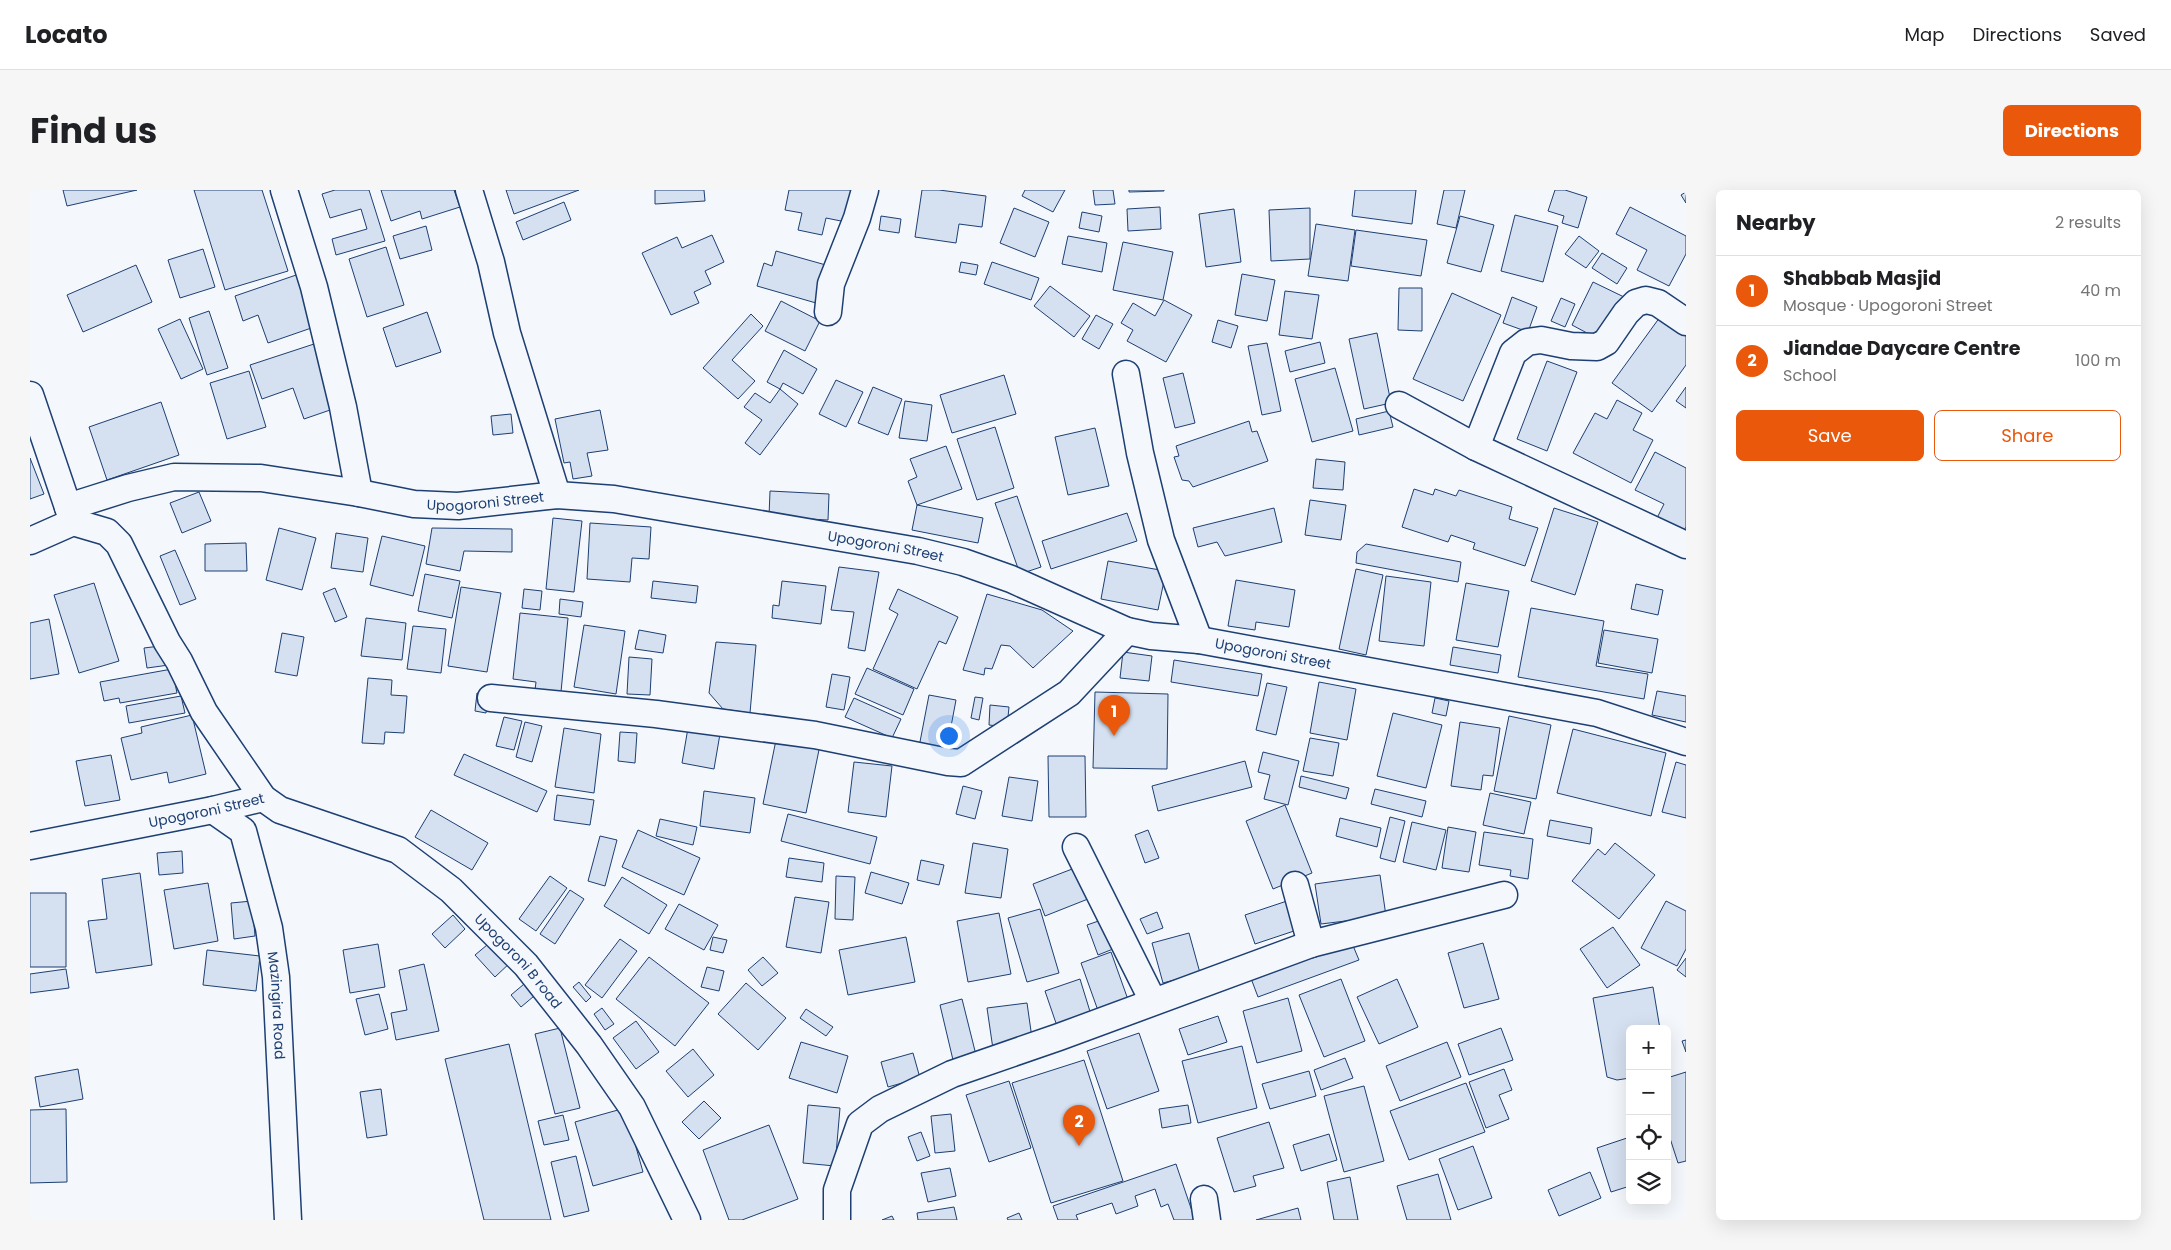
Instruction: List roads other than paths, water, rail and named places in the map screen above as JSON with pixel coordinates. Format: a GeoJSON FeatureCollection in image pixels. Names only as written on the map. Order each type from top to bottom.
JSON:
{"type":"FeatureCollection","features":[{"type":"Feature","properties":{"kind":"street"},"geometry":{"type":"LineString","coordinates":[[284,190],[314,288],[343,407],[358,492]]}},
{"type":"Feature","properties":{"kind":"street"},"geometry":{"type":"LineString","coordinates":[[470,190],[491,262],[507,333],[556,495]]}},
{"type":"Feature","properties":{"kind":"street"},"geometry":{"type":"LineString","coordinates":[[828,312],[831,284],[857,218],[865,190]]}},
{"type":"Feature","properties":{"kind":"street"},"geometry":{"type":"LineString","coordinates":[[1476,447],[1513,353],[1527,342],[1541,340],[1571,346],[1597,347],[1606,342],[1636,303],[1646,300],[1658,303],[1686,322]]}},
{"type":"Feature","properties":{"kind":"street"},"geometry":{"type":"LineString","coordinates":[[1126,374],[1140,453],[1161,540],[1200,640]]}},
{"type":"Feature","properties":{"kind":"street"},"geometry":{"type":"LineString","coordinates":[[30,395],[71,514]]}},
{"type":"Feature","properties":{"kind":"street"},"geometry":{"type":"LineString","coordinates":[[1399,405],[1476,447],[1686,545]]}},
{"type":"Feature","properties":{"kind":"street","name":"Upogoroni Street"},"geometry":{"type":"LineString","coordinates":[[30,541],[71,514],[128,488],[174,477],[261,478],[358,492],[414,504],[458,506],[556,495],[614,498],[918,551],[963,562],[1011,579],[1127,631],[1151,636],[1200,640],[1597,714],[1686,742]]}},
{"type":"Feature","properties":{"kind":"street","name":"Upogoroni Street"},"geometry":{"type":"LineString","coordinates":[[30,846],[213,810],[263,798],[204,712],[179,661],[166,642],[119,544],[107,532],[71,514]]}},
{"type":"Feature","properties":{"kind":"street"},"geometry":{"type":"LineString","coordinates":[[491,698],[656,714],[815,735],[961,763],[1069,693],[1127,631]]}},
{"type":"Feature","properties":{"kind":"street","name":"Upogoroni B road"},"geometry":{"type":"LineString","coordinates":[[263,798],[280,810],[398,850],[451,890],[526,965],[589,1045],[632,1107],[687,1220]]}},
{"type":"Feature","properties":{"kind":"street","name":"Mazingira Road"},"geometry":{"type":"LineString","coordinates":[[213,810],[243,831],[269,928],[276,977],[288,1220]]}},
{"type":"Feature","properties":{"kind":"street"},"geometry":{"type":"LineString","coordinates":[[1076,847],[1154,1001]]}},
{"type":"Feature","properties":{"kind":"street"},"geometry":{"type":"LineString","coordinates":[[1295,885],[1311,944]]}},
{"type":"Feature","properties":{"kind":"street"},"geometry":{"type":"LineString","coordinates":[[837,1220],[836,1190],[860,1124],[880,1110],[952,1074],[1059,1038],[1311,944],[1504,895]]}},
{"type":"Feature","properties":{"kind":"place","name":"Shabbab Masjid"},"geometry":{"type":"Point","coordinates":[1114,736]}},
{"type":"Feature","properties":{"kind":"place","name":"Jiandae Daycare Centre"},"geometry":{"type":"Point","coordinates":[1079,1146]}}]}
